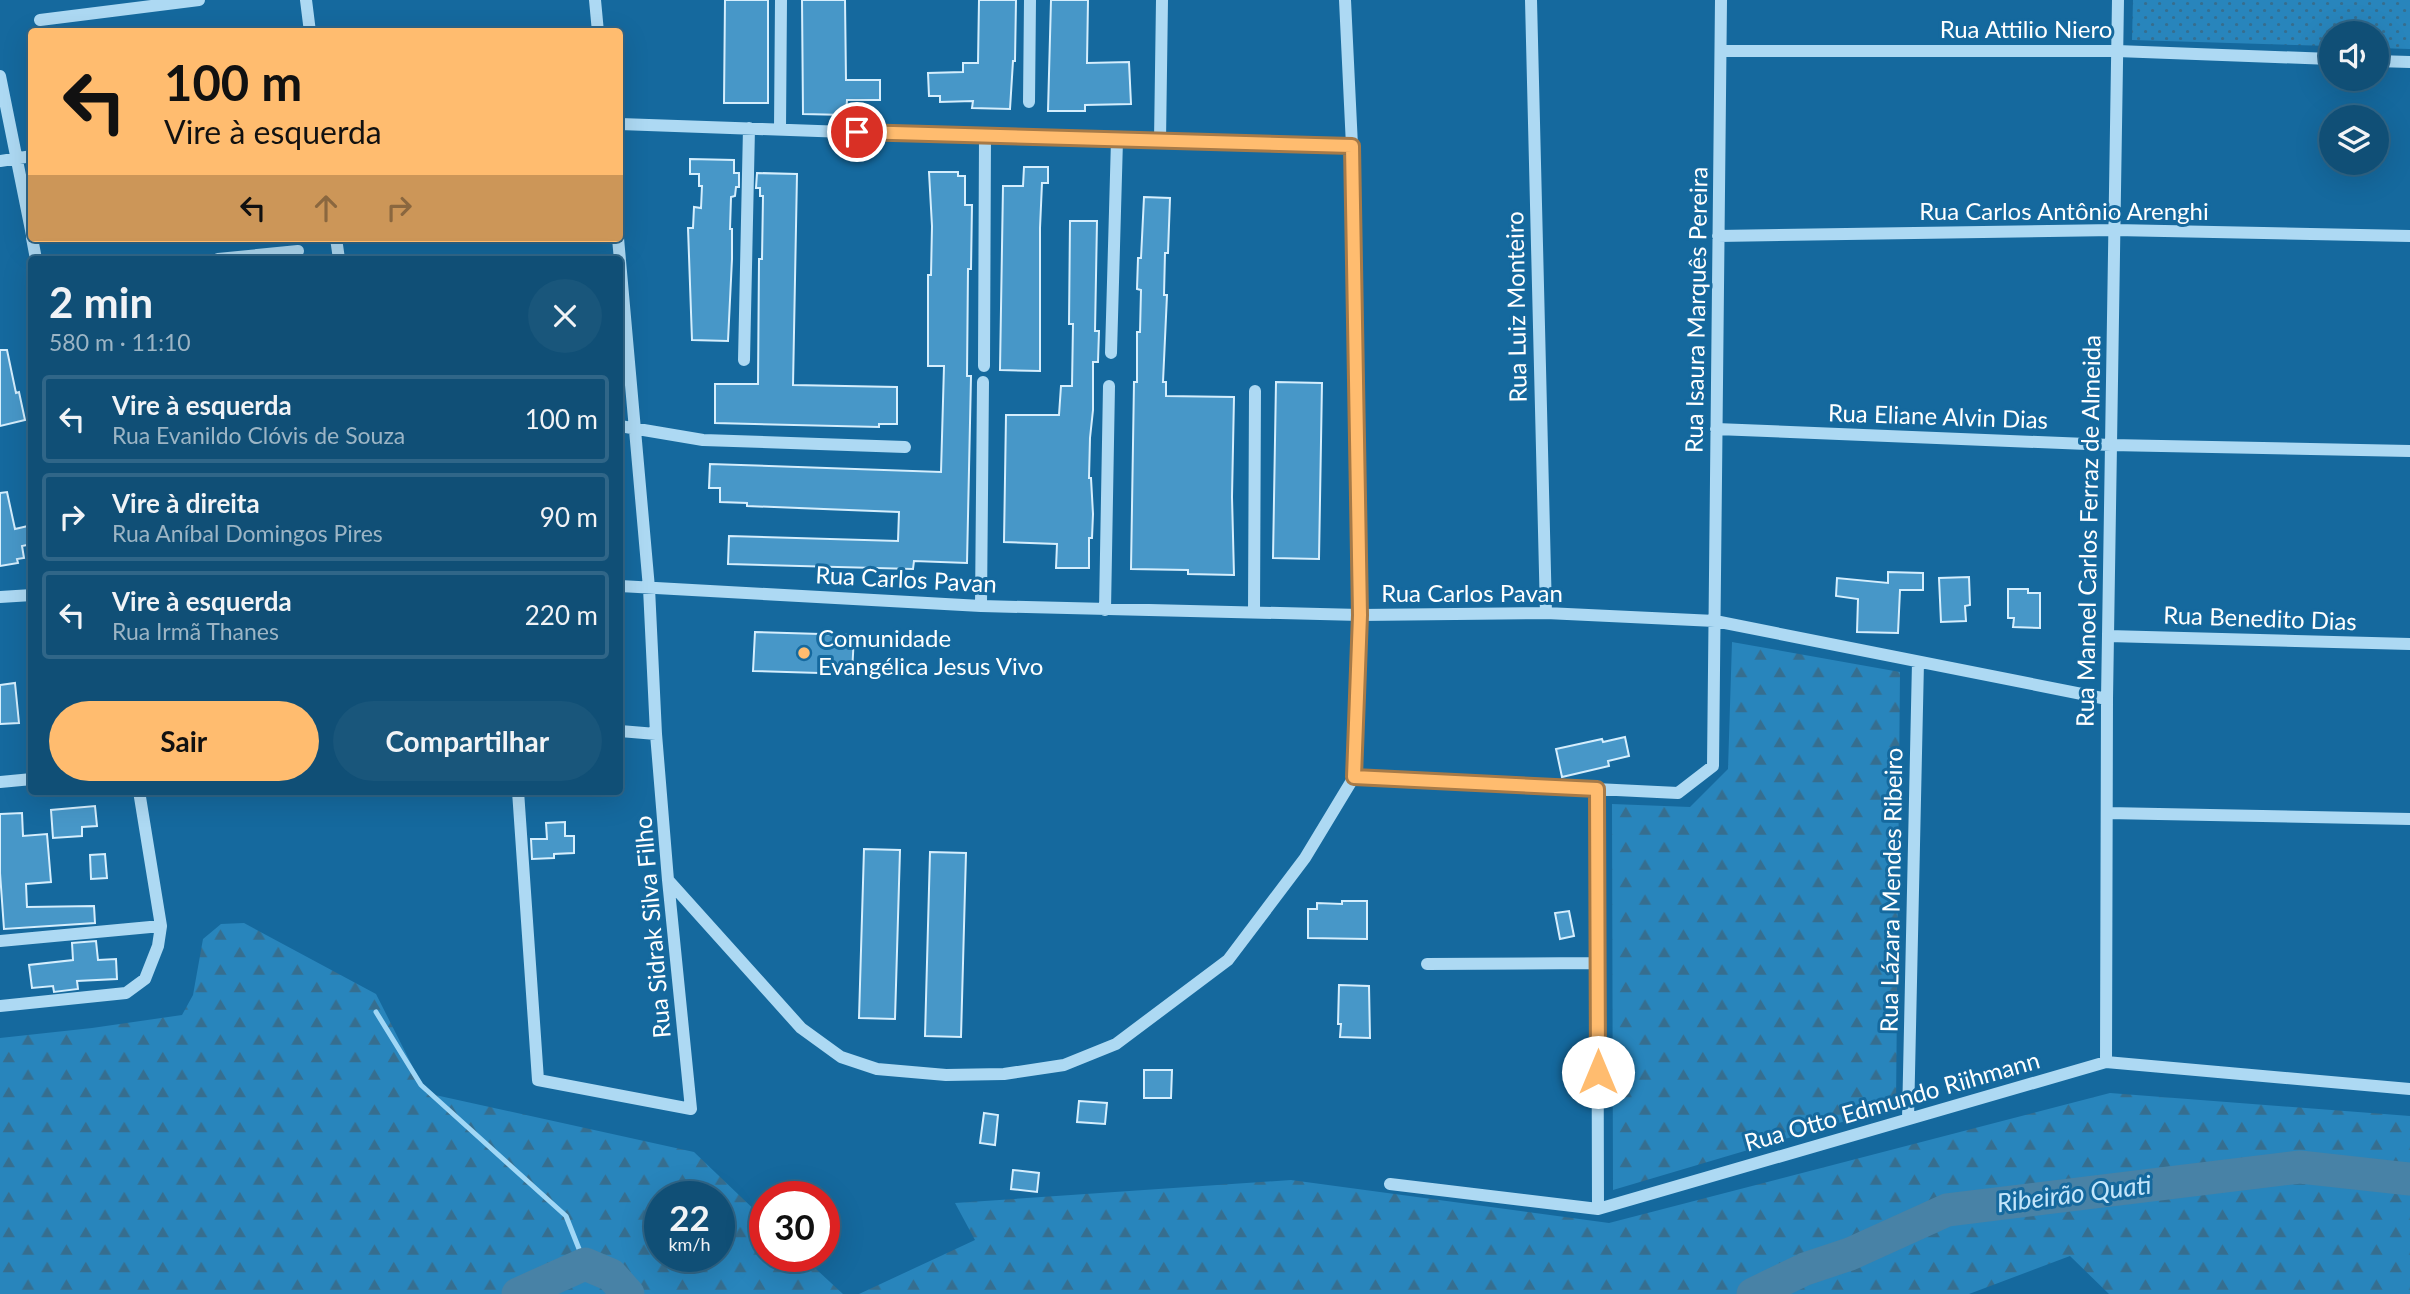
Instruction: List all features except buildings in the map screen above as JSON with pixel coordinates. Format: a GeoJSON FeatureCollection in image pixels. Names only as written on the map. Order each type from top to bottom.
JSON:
{"type":"FeatureCollection","features":[{"type":"Feature","properties":{"kind":"street"},"geometry":{"type":"LineString","coordinates":[[40,20],[199,0]]}},
{"type":"Feature","properties":{"kind":"street"},"geometry":{"type":"LineString","coordinates":[[306,0],[310,28]]}},
{"type":"Feature","properties":{"kind":"street"},"geometry":{"type":"LineString","coordinates":[[595,0],[598,28]]}},
{"type":"Feature","properties":{"kind":"street"},"geometry":{"type":"LineString","coordinates":[[780,129],[781,0]]}},
{"type":"Feature","properties":{"kind":"street"},"geometry":{"type":"LineString","coordinates":[[1029,102],[1030,0]]}},
{"type":"Feature","properties":{"kind":"street"},"geometry":{"type":"LineString","coordinates":[[1160,141],[1162,0]]}},
{"type":"Feature","properties":{"kind":"street"},"geometry":{"type":"LineString","coordinates":[[668,880],[801,1028],[841,1056],[877,1069],[946,1075],[1016,1072],[1064,1065],[1116,1044],[1228,960],[1305,858],[1354,777],[1360,615],[1352,146],[1345,0]]}},
{"type":"Feature","properties":{"kind":"street","name":"Rua Luiz Monteiro"},"geometry":{"type":"LineString","coordinates":[[1531,0],[1546,614]]}},
{"type":"Feature","properties":{"kind":"street","name":"Rua Isaura Marquês Pereira"},"geometry":{"type":"LineString","coordinates":[[1597,789],[1678,793],[1713,766],[1721,0]]}},
{"type":"Feature","properties":{"kind":"street","name":"Rua Manoel Carlos Ferraz de Almeida"},"geometry":{"type":"LineString","coordinates":[[2106,1062],[2107,699],[2118,0]]}},
{"type":"Feature","properties":{"kind":"street","name":"Rua Attilio Niero"},"geometry":{"type":"LineString","coordinates":[[1721,51],[2117,51],[2319,59]]}},
{"type":"Feature","properties":{"kind":"street"},"geometry":{"type":"LineString","coordinates":[[2389,61],[2410,62]]}},
{"type":"Feature","properties":{"kind":"street"},"geometry":{"type":"LineString","coordinates":[[0,76],[28,216]]}},
{"type":"Feature","properties":{"kind":"street"},"geometry":{"type":"LineString","coordinates":[[623,124],[1352,146]]}},
{"type":"Feature","properties":{"kind":"street"},"geometry":{"type":"LineString","coordinates":[[744,360],[749,128]]}},
{"type":"Feature","properties":{"kind":"street"},"geometry":{"type":"LineString","coordinates":[[984,366],[985,137]]}},
{"type":"Feature","properties":{"kind":"street"},"geometry":{"type":"LineString","coordinates":[[1111,353],[1117,140]]}},
{"type":"Feature","properties":{"kind":"street"},"geometry":{"type":"LineString","coordinates":[[0,161],[28,157]]}},
{"type":"Feature","properties":{"kind":"street","name":"Rua Carlos Antônio Arenghi"},"geometry":{"type":"LineString","coordinates":[[1718,236],[2115,230],[2410,236]]}},
{"type":"Feature","properties":{"kind":"street"},"geometry":{"type":"LineString","coordinates":[[248,256],[298,251]]}},
{"type":"Feature","properties":{"kind":"street","name":"Rua Sidrak Silva Filho"},"geometry":{"type":"LineString","coordinates":[[518,795],[538,1080],[691,1109],[668,880],[656,734],[649,588],[623,306]]}},
{"type":"Feature","properties":{"kind":"street"},"geometry":{"type":"LineString","coordinates":[[981,606],[983,382]]}},
{"type":"Feature","properties":{"kind":"street"},"geometry":{"type":"LineString","coordinates":[[1105,610],[1109,386]]}},
{"type":"Feature","properties":{"kind":"street"},"geometry":{"type":"LineString","coordinates":[[1254,611],[1255,391]]}},
{"type":"Feature","properties":{"kind":"street"},"geometry":{"type":"LineString","coordinates":[[623,426],[704,440],[905,447]]}},
{"type":"Feature","properties":{"kind":"street","name":"Rua Eliane Alvin Dias"},"geometry":{"type":"LineString","coordinates":[[1717,429],[2111,445],[2410,451]]}},
{"type":"Feature","properties":{"kind":"street","name":"Rua Carlos Pavan"},"geometry":{"type":"LineString","coordinates":[[623,586],[981,606],[1105,610],[1360,615],[1546,614],[1715,621],[2107,699]]}},
{"type":"Feature","properties":{"kind":"street"},"geometry":{"type":"LineString","coordinates":[[0,597],[28,595]]}},
{"type":"Feature","properties":{"kind":"street","name":"Rua Benedito Dias"},"geometry":{"type":"LineString","coordinates":[[2108,636],[2410,644]]}},
{"type":"Feature","properties":{"kind":"street","name":"Rua Lázara Mendes Ribeiro"},"geometry":{"type":"LineString","coordinates":[[1908,1119],[1918,662]]}},
{"type":"Feature","properties":{"kind":"street"},"geometry":{"type":"LineString","coordinates":[[623,731],[656,734]]}},
{"type":"Feature","properties":{"kind":"street"},"geometry":{"type":"LineString","coordinates":[[1354,777],[1597,789],[1598,1209]]}},
{"type":"Feature","properties":{"kind":"street"},"geometry":{"type":"LineString","coordinates":[[0,782],[28,779]]}},
{"type":"Feature","properties":{"kind":"street"},"geometry":{"type":"LineString","coordinates":[[0,1006],[126,993],[145,979],[158,946],[160,926],[140,795]]}},
{"type":"Feature","properties":{"kind":"street"},"geometry":{"type":"LineString","coordinates":[[2107,813],[2410,819]]}},
{"type":"Feature","properties":{"kind":"street"},"geometry":{"type":"LineString","coordinates":[[0,941],[160,926]]}},
{"type":"Feature","properties":{"kind":"street"},"geometry":{"type":"LineString","coordinates":[[1427,964],[1597,963]]}},
{"type":"Feature","properties":{"kind":"street","name":"Rua Otto Edmundo Riihmann"},"geometry":{"type":"LineString","coordinates":[[1390,1184],[1598,1209],[2106,1062],[2410,1089]]}},
{"type":"Feature","properties":{"kind":"green space"},"geometry":{"type":"Polygon","coordinates":[[[2133,0],[2410,0],[2410,49],[2389,48],[2389,21],[2319,21],[2319,46],[2132,40],[2133,0]]]}},
{"type":"Feature","properties":{"kind":"green space"},"geometry":{"type":"Polygon","coordinates":[[[1732,642],[1900,672],[1896,1106],[1613,1190],[1612,804],[1690,807],[1728,769],[1732,642]]]}},
{"type":"Feature","properties":{"kind":"green space"},"geometry":{"type":"Polygon","coordinates":[[[244,923],[376,994],[426,1093],[694,1152],[724,1181],[644,1181],[644,1272],[735,1272],[735,1191],[749,1205],[749,1272],[819,1272],[843,1294],[0,1294],[0,1038],[182,1015],[193,995],[203,939],[221,924],[244,923]]]}},
{"type":"Feature","properties":{"kind":"green space"},"geometry":{"type":"Polygon","coordinates":[[[2110,1093],[2410,1116],[2410,1294],[2109,1294],[2070,1256],[1969,1294],[859,1294],[975,1240],[955,1203],[1291,1180],[1609,1223],[2110,1093]]]}},
{"type":"Feature","properties":{"kind":"waterway"},"geometry":{"type":"LineString","coordinates":[[376,1012],[421,1085],[566,1216],[585,1264]]}},
{"type":"Feature","properties":{"kind":"waterway","name":"Ribeirão Quati"},"geometry":{"type":"LineString","coordinates":[[1753,1294],[1805,1269],[1850,1254],[1947,1210],[2300,1167],[2410,1179]]}},
{"type":"Feature","properties":{"kind":"waterway","name":"Ribeirão Quati"},"geometry":{"type":"LineString","coordinates":[[518,1294],[585,1264],[611,1275],[628,1294]]}},
{"type":"Feature","properties":{"kind":"place","name":"Comunidade Evangélica Jesus Vivo"},"geometry":{"type":"Point","coordinates":[804,653]}},
{"type":"Feature","properties":{"kind":"route"},"geometry":{"type":"LineString","coordinates":[[857,132],[1352,146],[1360,615],[1354,777],[1597,789],[1598,1072]]}}]}
